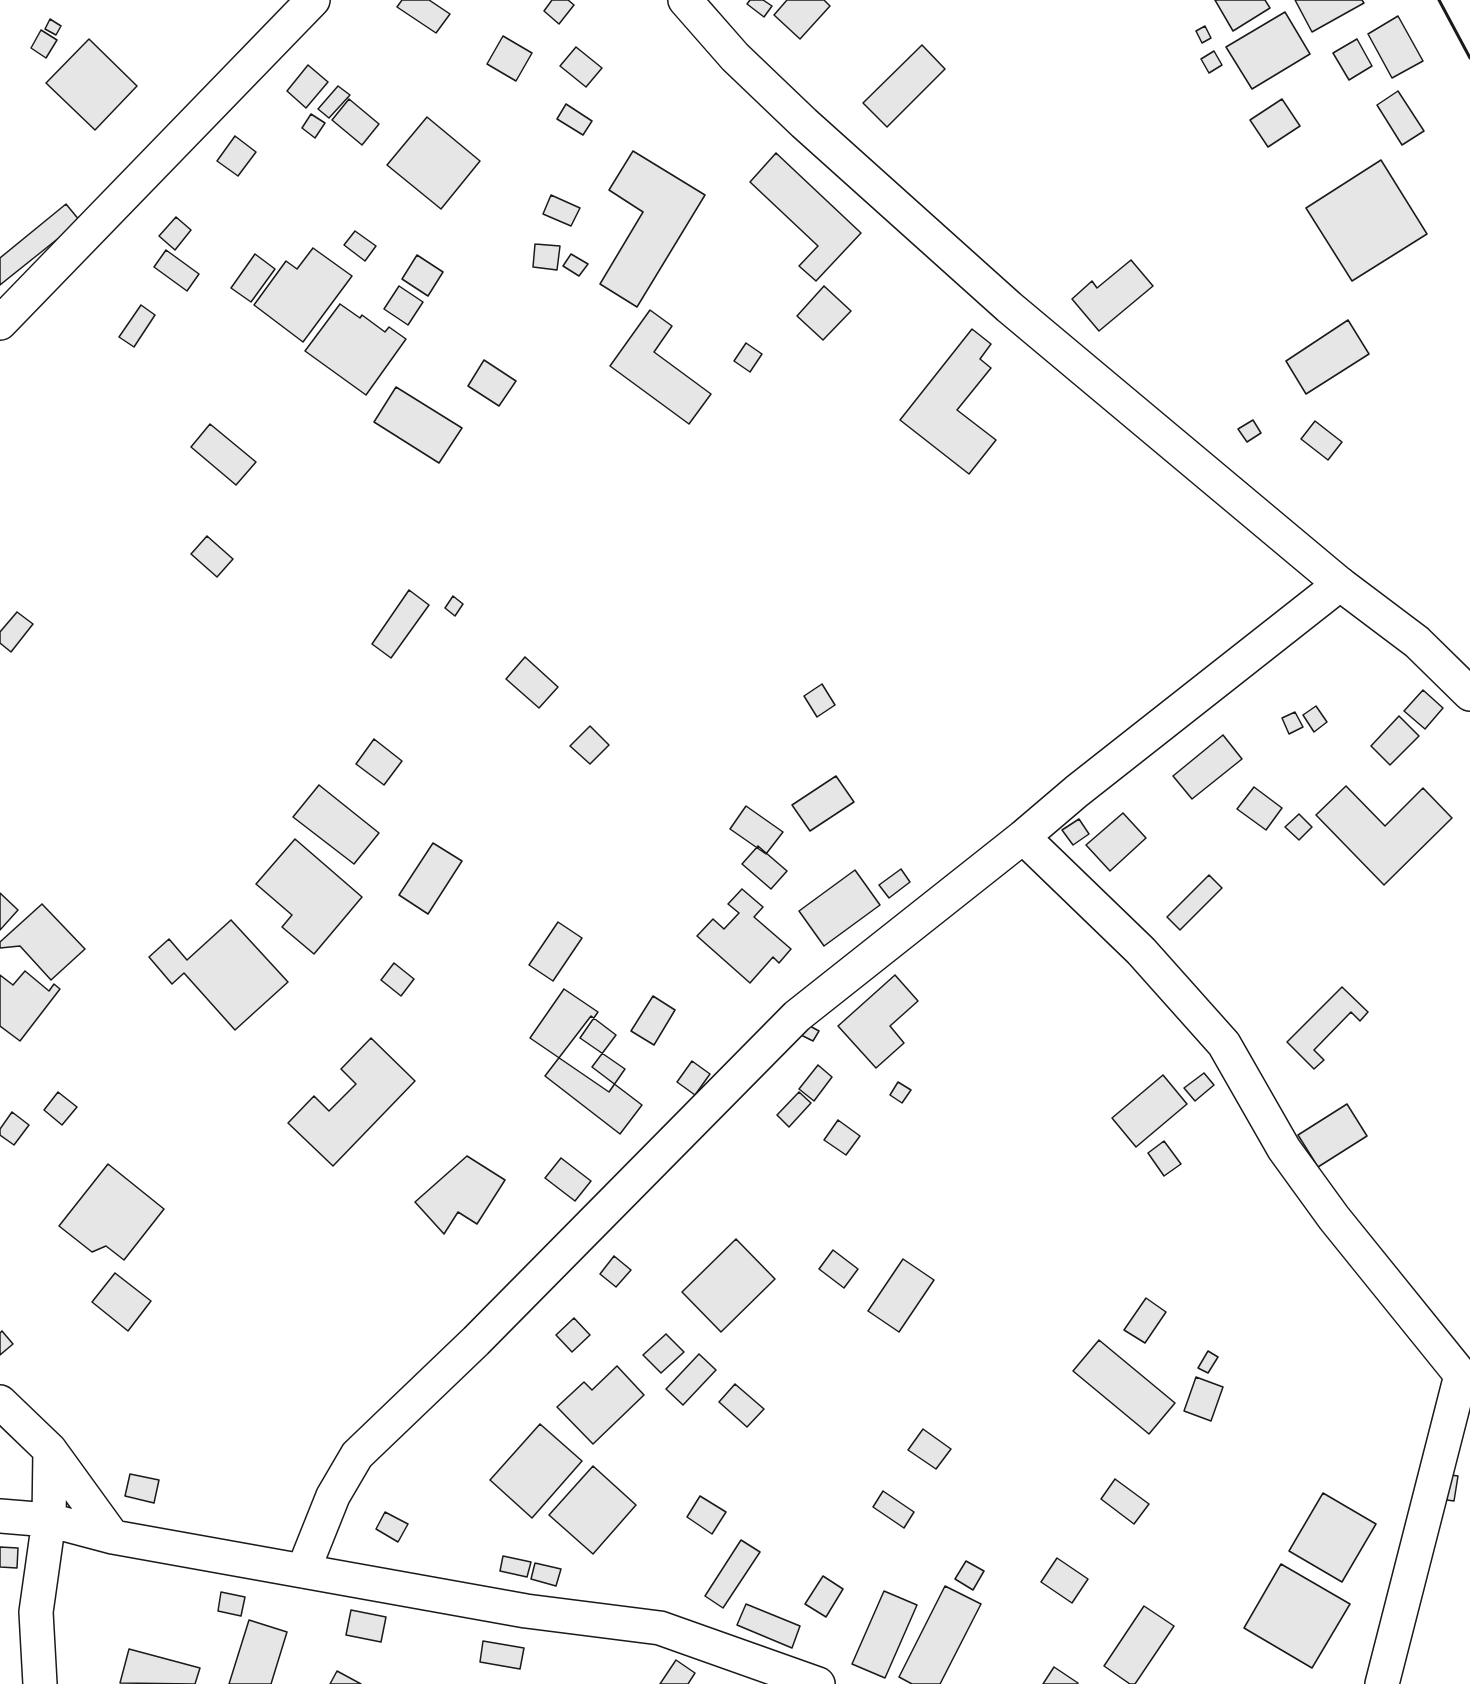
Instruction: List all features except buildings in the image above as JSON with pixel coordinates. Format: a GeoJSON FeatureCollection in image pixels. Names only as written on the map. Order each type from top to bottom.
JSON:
{"type":"FeatureCollection","features":[{"type":"Feature","properties":{"kind":"street"},"geometry":{"type":"LineString","coordinates":[[0,322],[313,0]]}},
{"type":"Feature","properties":{"kind":"street"},"geometry":{"type":"LineString","coordinates":[[685,0],[744,65],[813,131],[1009,307],[1340,584],[1417,642],[1470,694]]}},
{"type":"Feature","properties":{"kind":"street"},"geometry":{"type":"LineString","coordinates":[[303,1571],[333,1496],[357,1455],[476,1341],[797,1016],[1340,584]]}},
{"type":"Feature","properties":{"kind":"street"},"geometry":{"type":"LineString","coordinates":[[1023,837],[1141,951],[1224,1044],[1284,1149],[1334,1218],[1465,1375],[1382,1684]]}},
{"type":"Feature","properties":{"kind":"street"},"geometry":{"type":"LineString","coordinates":[[0,1402],[50,1450],[113,1537]]}},
{"type":"Feature","properties":{"kind":"street"},"geometry":{"type":"LineString","coordinates":[[40,1684],[36,1612],[49,1520],[50,1450]]}},
{"type":"Feature","properties":{"kind":"street"},"geometry":{"type":"LineString","coordinates":[[0,1516],[49,1520],[113,1537],[526,1611],[660,1628],[818,1684]]}},
{"type":"Feature","properties":{"kind":"wall"},"geometry":{"type":"LineString","coordinates":[[1439,0],[1470,58]]}}]}
